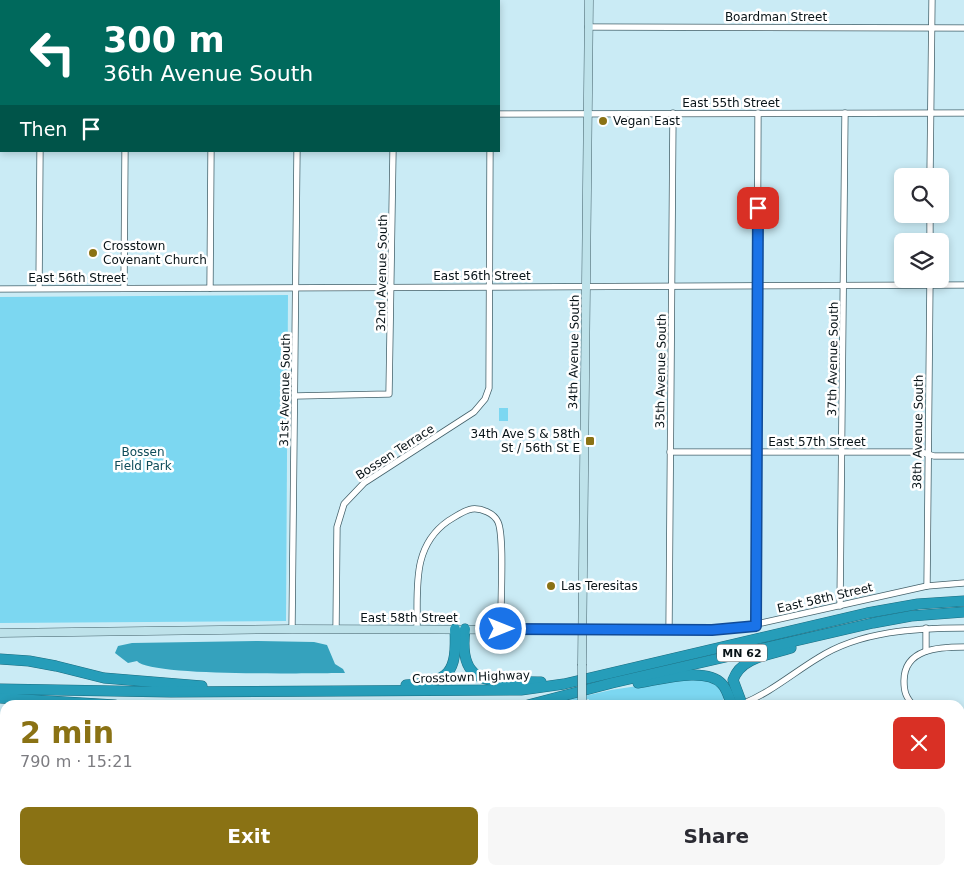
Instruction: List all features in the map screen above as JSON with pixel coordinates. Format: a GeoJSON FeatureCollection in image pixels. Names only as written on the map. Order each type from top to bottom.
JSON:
{"type":"FeatureCollection","features":[{"type":"Feature","properties":{"kind":"highway","name":"Crosstown Highway"},"geometry":{"type":"LineString","coordinates":[[0,689],[238,692],[521,690],[564,684],[868,613],[918,604],[964,601]]}},
{"type":"Feature","properties":{"kind":"highway","name":"MN 62"},"geometry":{"type":"LineString","coordinates":[[547,700],[612,683],[873,623],[911,616],[964,612]]}},
{"type":"Feature","properties":{"kind":"highway"},"geometry":{"type":"LineString","coordinates":[[737,700],[733,680],[736,670],[745,662],[873,623]]}},
{"type":"Feature","properties":{"kind":"highway"},"geometry":{"type":"LineString","coordinates":[[460,629],[464,662],[472,672],[482,678],[564,684]]}},
{"type":"Feature","properties":{"kind":"highway"},"geometry":{"type":"LineString","coordinates":[[332,691],[429,683],[446,675],[455,662],[460,629]]}},
{"type":"Feature","properties":{"kind":"highway"},"geometry":{"type":"LineString","coordinates":[[0,659],[29,661],[104,678],[218,687],[238,692]]}},
{"type":"Feature","properties":{"kind":"highway"},"geometry":{"type":"LineString","coordinates":[[612,683],[633,684],[693,675],[709,676],[723,684],[734,700]]}},
{"type":"Feature","properties":{"kind":"highway"},"geometry":{"type":"LineString","coordinates":[[0,698],[33,700]]}},
{"type":"Feature","properties":{"kind":"street","name":"34th Avenue South"},"geometry":{"type":"LineString","coordinates":[[582,700],[589,0]]}},
{"type":"Feature","properties":{"kind":"street"},"geometry":{"type":"LineString","coordinates":[[930,168],[932,0]]}},
{"type":"Feature","properties":{"kind":"street","name":"Boardman Street"},"geometry":{"type":"LineString","coordinates":[[588,27],[964,28]]}},
{"type":"Feature","properties":{"kind":"street"},"geometry":{"type":"LineString","coordinates":[[756,626],[758,112]]}},
{"type":"Feature","properties":{"kind":"street","name":"37th Avenue South"},"geometry":{"type":"LineString","coordinates":[[840,606],[845,112]]}},
{"type":"Feature","properties":{"kind":"street","name":"35th Avenue South"},"geometry":{"type":"LineString","coordinates":[[669,630],[673,113]]}},
{"type":"Feature","properties":{"kind":"street","name":"East 55th Street"},"geometry":{"type":"LineString","coordinates":[[500,114],[964,113]]}},
{"type":"Feature","properties":{"kind":"street"},"geometry":{"type":"LineString","coordinates":[[39,288],[40,152]]}},
{"type":"Feature","properties":{"kind":"street"},"geometry":{"type":"LineString","coordinates":[[124,288],[125,152]]}},
{"type":"Feature","properties":{"kind":"street"},"geometry":{"type":"LineString","coordinates":[[210,288],[211,152]]}},
{"type":"Feature","properties":{"kind":"street","name":"31st Avenue South"},"geometry":{"type":"LineString","coordinates":[[292,629],[297,152]]}},
{"type":"Feature","properties":{"kind":"street","name":"32nd Avenue South"},"geometry":{"type":"LineString","coordinates":[[295,396],[389,394],[393,152]]}},
{"type":"Feature","properties":{"kind":"street"},"geometry":{"type":"LineString","coordinates":[[489,286],[490,152]]}},
{"type":"Feature","properties":{"kind":"street","name":"East 56th Street"},"geometry":{"type":"LineString","coordinates":[[0,289],[894,283]]}},
{"type":"Feature","properties":{"kind":"street","name":"East 56th Street"},"geometry":{"type":"LineString","coordinates":[[949,284],[964,285]]}},
{"type":"Feature","properties":{"kind":"street","name":"Bossen Terrace"},"geometry":{"type":"LineString","coordinates":[[336,629],[337,528],[342,509],[348,498],[379,472],[466,419],[480,407],[489,388],[489,286]]}},
{"type":"Feature","properties":{"kind":"street","name":"38th Avenue South"},"geometry":{"type":"LineString","coordinates":[[927,586],[930,288]]}},
{"type":"Feature","properties":{"kind":"street","name":"East 57th Street"},"geometry":{"type":"LineString","coordinates":[[670,452],[842,452],[964,456]]}},
{"type":"Feature","properties":{"kind":"street"},"geometry":{"type":"LineString","coordinates":[[417,629],[420,557],[424,547],[438,528],[463,512],[479,510],[486,511],[498,522],[500,537],[501,629]]}},
{"type":"Feature","properties":{"kind":"street","name":"East 58th Street"},"geometry":{"type":"LineString","coordinates":[[0,633],[292,629],[712,630],[756,626],[927,586],[964,583]]}},
{"type":"Feature","properties":{"kind":"street"},"geometry":{"type":"LineString","coordinates":[[753,700],[836,648],[877,636],[926,628],[964,628]]}},
{"type":"Feature","properties":{"kind":"street"},"geometry":{"type":"LineString","coordinates":[[926,628],[926,651]]}},
{"type":"Feature","properties":{"kind":"street"},"geometry":{"type":"LineString","coordinates":[[909,700],[904,694],[904,678],[907,665],[919,654],[937,647],[964,647]]}},
{"type":"Feature","properties":{"kind":"green space","name":"Bossen Field Park"},"geometry":{"type":"Polygon","coordinates":[[[288,295],[286,621],[0,623],[0,297],[288,295]]]}},
{"type":"Feature","properties":{"kind":"green space"},"geometry":{"type":"Polygon","coordinates":[[[499,408],[508,408],[508,421],[499,421],[499,408]]]}},
{"type":"Feature","properties":{"kind":"green space"},"geometry":{"type":"Polygon","coordinates":[[[690,678],[716,682],[725,696],[723,700],[567,700],[611,690],[690,678]]]}},
{"type":"Feature","properties":{"kind":"shaded area"},"geometry":{"type":"Polygon","coordinates":[[[314,642],[327,645],[335,664],[343,669],[345,673],[234,673],[171,670],[148,666],[137,661],[128,663],[115,653],[118,646],[132,643],[314,642]]]}},
{"type":"Feature","properties":{"kind":"place","name":"Vegan East"},"geometry":{"type":"Point","coordinates":[603,121]}},
{"type":"Feature","properties":{"kind":"place","name":"Crosstown Covenant Church"},"geometry":{"type":"Point","coordinates":[93,253]}},
{"type":"Feature","properties":{"kind":"place","name":"34th Ave S & 58th St / 56th St E"},"geometry":{"type":"Point","coordinates":[590,441]}},
{"type":"Feature","properties":{"kind":"place","name":"Las Teresitas"},"geometry":{"type":"Point","coordinates":[551,586]}},
{"type":"Feature","properties":{"kind":"route"},"geometry":{"type":"LineString","coordinates":[[501,629],[712,630],[756,626],[758,208]]}}]}
